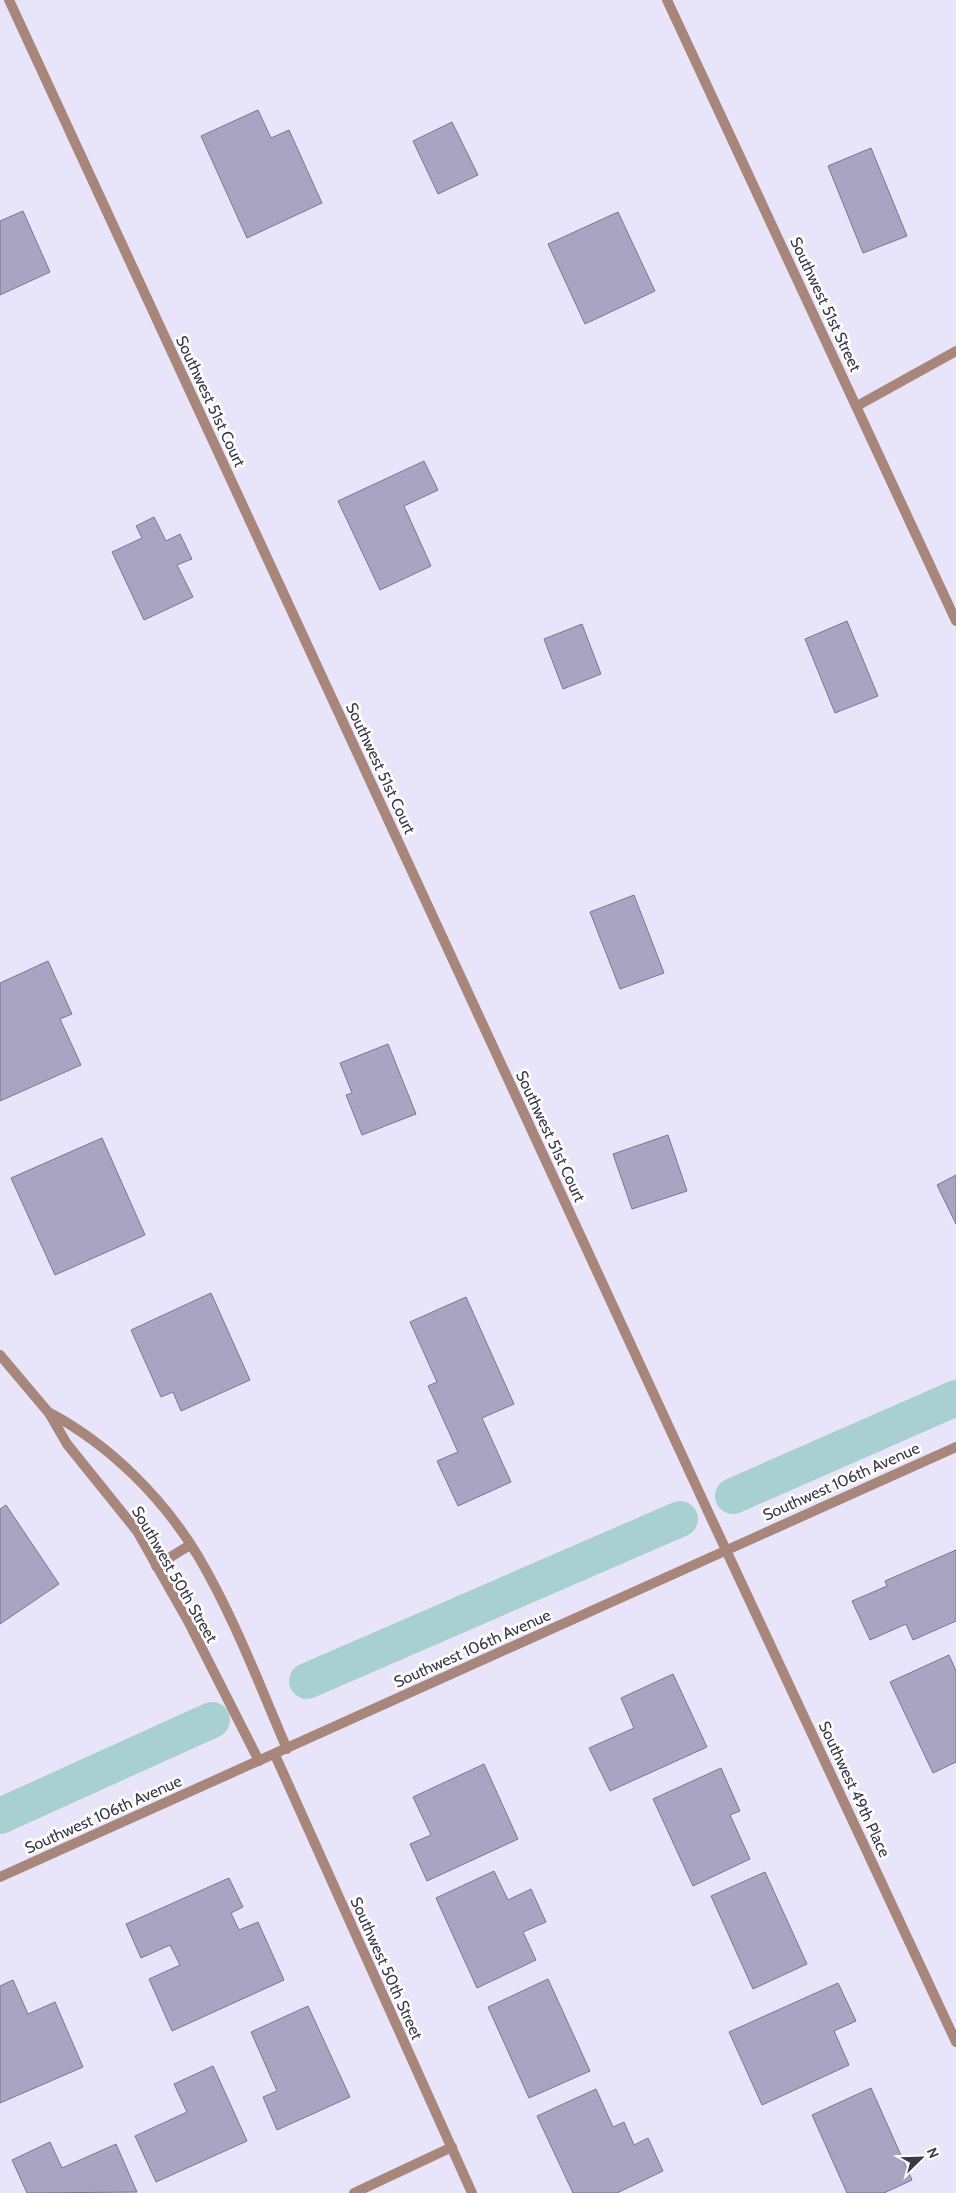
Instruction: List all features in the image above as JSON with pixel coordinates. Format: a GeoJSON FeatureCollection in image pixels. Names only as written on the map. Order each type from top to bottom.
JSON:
{"type":"FeatureCollection","features":[{"type":"Feature","properties":{"kind":"street","name":"Southwest 51st Court"},"geometry":{"type":"LineString","coordinates":[[9,0],[726,1549]]}},
{"type":"Feature","properties":{"kind":"street","name":"Southwest 51st Street"},"geometry":{"type":"LineString","coordinates":[[667,0],[956,621]]}},
{"type":"Feature","properties":{"kind":"street"},"geometry":{"type":"LineString","coordinates":[[857,406],[956,351]]}},
{"type":"Feature","properties":{"kind":"street","name":"Southwest 50th Street"},"geometry":{"type":"LineString","coordinates":[[0,1355],[49,1413],[67,1444],[137,1531],[188,1621],[259,1761]]}},
{"type":"Feature","properties":{"kind":"street","name":"Southwest 50th Street"},"geometry":{"type":"LineString","coordinates":[[49,1413],[77,1428],[116,1460],[162,1506],[198,1556],[233,1624],[287,1748]]}},
{"type":"Feature","properties":{"kind":"street","name":"Southwest 106th Avenue"},"geometry":{"type":"LineString","coordinates":[[0,1877],[956,1447]]}},
{"type":"Feature","properties":{"kind":"street"},"geometry":{"type":"LineString","coordinates":[[156,1566],[190,1545]]}},
{"type":"Feature","properties":{"kind":"street","name":"Southwest 49th Place"},"geometry":{"type":"LineString","coordinates":[[726,1549],[956,2042]]}},
{"type":"Feature","properties":{"kind":"street","name":"Southwest 50th Street"},"geometry":{"type":"LineString","coordinates":[[275,1754],[472,2193]]}},
{"type":"Feature","properties":{"kind":"street"},"geometry":{"type":"LineString","coordinates":[[354,2193],[452,2147]]}},
{"type":"Feature","properties":{"kind":"building"},"geometry":{"type":"Polygon","coordinates":[[[258,110],[271,138],[289,130],[322,203],[247,238],[201,136],[258,110]]]}},
{"type":"Feature","properties":{"kind":"building"},"geometry":{"type":"Polygon","coordinates":[[[452,122],[478,175],[438,194],[413,141],[452,122]]]}},
{"type":"Feature","properties":{"kind":"building"},"geometry":{"type":"Polygon","coordinates":[[[871,148],[907,236],[863,253],[828,166],[871,148]]]}},
{"type":"Feature","properties":{"kind":"building"},"geometry":{"type":"Polygon","coordinates":[[[23,211],[50,272],[0,295],[0,221],[23,211]]]}},
{"type":"Feature","properties":{"kind":"building"},"geometry":{"type":"Polygon","coordinates":[[[618,212],[655,291],[585,324],[548,244],[618,212]]]}},
{"type":"Feature","properties":{"kind":"building"},"geometry":{"type":"Polygon","coordinates":[[[424,461],[438,490],[404,506],[431,566],[380,590],[338,501],[424,461]]]}},
{"type":"Feature","properties":{"kind":"building"},"geometry":{"type":"Polygon","coordinates":[[[154,517],[166,541],[180,534],[192,559],[177,565],[193,597],[144,620],[112,552],[142,538],[136,526],[154,517]]]}},
{"type":"Feature","properties":{"kind":"building"},"geometry":{"type":"Polygon","coordinates":[[[847,621],[878,696],[835,713],[805,639],[847,621]]]}},
{"type":"Feature","properties":{"kind":"building"},"geometry":{"type":"Polygon","coordinates":[[[582,624],[601,674],[563,689],[544,639],[582,624]]]}},
{"type":"Feature","properties":{"kind":"building"},"geometry":{"type":"Polygon","coordinates":[[[634,895],[664,973],[620,989],[590,912],[634,895]]]}},
{"type":"Feature","properties":{"kind":"building"},"geometry":{"type":"Polygon","coordinates":[[[48,961],[72,1014],[60,1019],[81,1065],[0,1101],[0,983],[48,961]]]}},
{"type":"Feature","properties":{"kind":"building"},"geometry":{"type":"Polygon","coordinates":[[[388,1044],[416,1114],[362,1135],[346,1095],[352,1093],[340,1063],[388,1044]]]}},
{"type":"Feature","properties":{"kind":"building"},"geometry":{"type":"Polygon","coordinates":[[[668,1135],[687,1191],[632,1209],[613,1154],[668,1135]]]}},
{"type":"Feature","properties":{"kind":"building"},"geometry":{"type":"Polygon","coordinates":[[[102,1138],[145,1235],[55,1275],[11,1178],[102,1138]]]}},
{"type":"Feature","properties":{"kind":"building"},"geometry":{"type":"Polygon","coordinates":[[[956,1175],[956,1224],[937,1185],[956,1175]]]}},
{"type":"Feature","properties":{"kind":"building"},"geometry":{"type":"Polygon","coordinates":[[[211,1293],[250,1380],[181,1411],[173,1392],[161,1397],[131,1330],[211,1293]]]}},
{"type":"Feature","properties":{"kind":"building"},"geometry":{"type":"Polygon","coordinates":[[[466,1297],[514,1404],[482,1418],[511,1482],[458,1506],[437,1461],[458,1452],[428,1386],[437,1382],[410,1322],[466,1297]]]}},
{"type":"Feature","properties":{"kind":"building"},"geometry":{"type":"Polygon","coordinates":[[[6,1505],[59,1584],[0,1624],[0,1509],[6,1505]]]}},
{"type":"Feature","properties":{"kind":"building"},"geometry":{"type":"Polygon","coordinates":[[[956,1550],[956,1621],[913,1640],[906,1624],[870,1640],[852,1601],[887,1586],[885,1581],[956,1550]]]}},
{"type":"Feature","properties":{"kind":"building"},"geometry":{"type":"Polygon","coordinates":[[[949,1655],[956,1671],[956,1762],[933,1773],[890,1682],[949,1655]]]}},
{"type":"Feature","properties":{"kind":"building"},"geometry":{"type":"Polygon","coordinates":[[[673,1674],[707,1747],[610,1791],[589,1748],[634,1728],[621,1698],[673,1674]]]}},
{"type":"Feature","properties":{"kind":"building"},"geometry":{"type":"Polygon","coordinates":[[[484,1764],[518,1839],[427,1881],[410,1844],[431,1835],[413,1797],[484,1764]]]}},
{"type":"Feature","properties":{"kind":"building"},"geometry":{"type":"Polygon","coordinates":[[[721,1768],[740,1811],[730,1815],[750,1859],[693,1886],[653,1799],[721,1768]]]}},
{"type":"Feature","properties":{"kind":"building"},"geometry":{"type":"Polygon","coordinates":[[[494,1871],[508,1900],[531,1889],[546,1922],[523,1932],[536,1960],[477,1988],[436,1898],[494,1871]]]}},
{"type":"Feature","properties":{"kind":"building"},"geometry":{"type":"Polygon","coordinates":[[[765,1872],[807,1964],[753,1989],[711,1896],[765,1872]]]}},
{"type":"Feature","properties":{"kind":"building"},"geometry":{"type":"Polygon","coordinates":[[[229,1878],[243,1907],[231,1913],[239,1930],[258,1922],[284,1980],[172,2031],[149,1979],[180,1965],[170,1945],[141,1958],[126,1924],[229,1878]]]}},
{"type":"Feature","properties":{"kind":"building"},"geometry":{"type":"Polygon","coordinates":[[[548,1979],[590,2071],[529,2098],[488,2007],[548,1979]]]}},
{"type":"Feature","properties":{"kind":"building"},"geometry":{"type":"Polygon","coordinates":[[[13,1980],[28,2014],[55,2002],[83,2067],[0,2103],[0,1986],[13,1980]]]}},
{"type":"Feature","properties":{"kind":"building"},"geometry":{"type":"Polygon","coordinates":[[[838,1983],[856,2021],[834,2031],[849,2065],[762,2105],[729,2032],[838,1983]]]}},
{"type":"Feature","properties":{"kind":"building"},"geometry":{"type":"Polygon","coordinates":[[[308,2006],[350,2097],[277,2130],[263,2097],[277,2091],[251,2032],[308,2006]]]}},
{"type":"Feature","properties":{"kind":"building"},"geometry":{"type":"Polygon","coordinates":[[[213,2066],[247,2141],[156,2182],[135,2136],[187,2112],[174,2084],[213,2066]]]}},
{"type":"Feature","properties":{"kind":"building"},"geometry":{"type":"Polygon","coordinates":[[[871,2088],[912,2180],[884,2193],[847,2193],[812,2115],[871,2088]]]}},
{"type":"Feature","properties":{"kind":"building"},"geometry":{"type":"Polygon","coordinates":[[[596,2089],[613,2127],[624,2122],[634,2145],[648,2138],[663,2171],[617,2193],[573,2193],[537,2116],[596,2089]]]}},
{"type":"Feature","properties":{"kind":"building"},"geometry":{"type":"Polygon","coordinates":[[[50,2142],[62,2168],[116,2144],[137,2192],[27,2193],[12,2160],[50,2142]]]}},
{"type":"Feature","properties":{"kind":"waterway"},"geometry":{"type":"LineString","coordinates":[[733,1496],[956,1398]]}},
{"type":"Feature","properties":{"kind":"waterway"},"geometry":{"type":"LineString","coordinates":[[307,1681],[680,1519]]}},
{"type":"Feature","properties":{"kind":"waterway"},"geometry":{"type":"LineString","coordinates":[[0,1816],[212,1720]]}}]}
